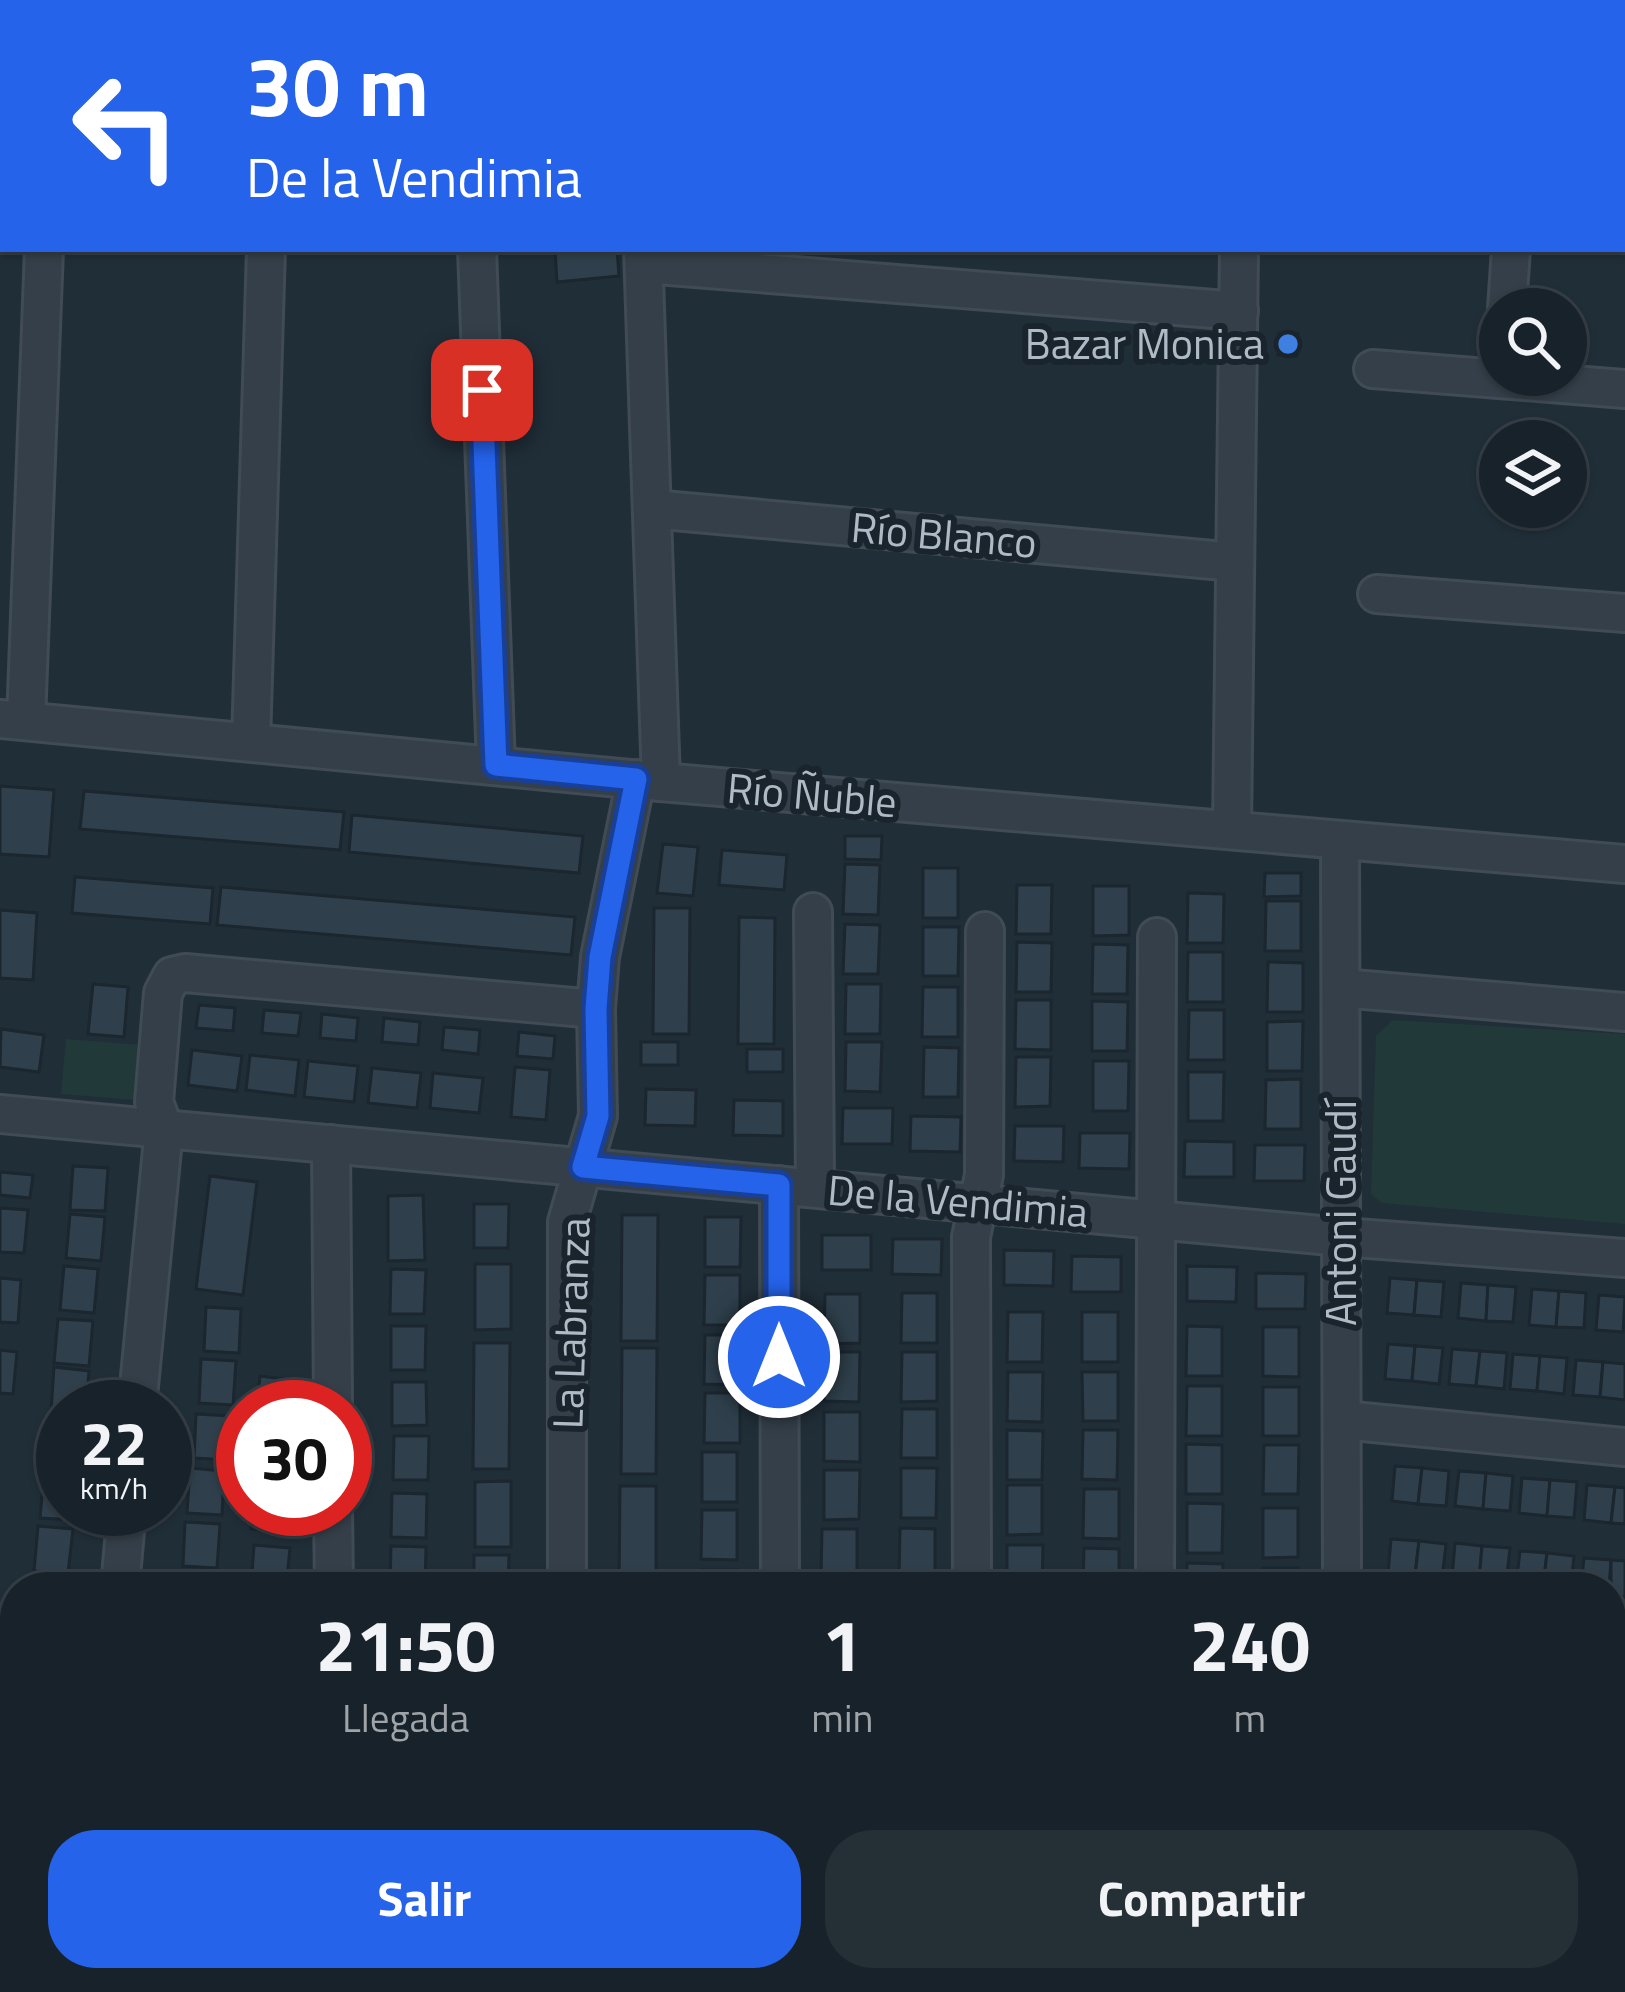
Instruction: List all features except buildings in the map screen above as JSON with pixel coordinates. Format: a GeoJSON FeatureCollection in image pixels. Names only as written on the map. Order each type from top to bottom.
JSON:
{"type":"FeatureCollection","features":[{"type":"Feature","properties":{"kind":"street"},"geometry":{"type":"LineString","coordinates":[[13,720],[44,252]]}},
{"type":"Feature","properties":{"kind":"street"},"geometry":{"type":"LineString","coordinates":[[251,742],[266,252]]}},
{"type":"Feature","properties":{"kind":"street"},"geometry":{"type":"LineString","coordinates":[[477,252],[496,765]]}},
{"type":"Feature","properties":{"kind":"street"},"geometry":{"type":"LineString","coordinates":[[1232,830],[1239,252]]}},
{"type":"Feature","properties":{"kind":"street"},"geometry":{"type":"LineString","coordinates":[[1508,288],[1511,252]]}},
{"type":"Feature","properties":{"kind":"street"},"geometry":{"type":"LineString","coordinates":[[644,256],[1239,311]]}},
{"type":"Feature","properties":{"kind":"street","name":"La Labranza"},"geometry":{"type":"LineString","coordinates":[[567,1572],[567,1222],[598,1116],[596,1009],[605,923],[648,780],[652,509],[644,256]]}},
{"type":"Feature","properties":{"kind":"street"},"geometry":{"type":"LineString","coordinates":[[1372,369],[1479,376]]}},
{"type":"Feature","properties":{"kind":"street"},"geometry":{"type":"LineString","coordinates":[[1587,385],[1625,389]]}},
{"type":"Feature","properties":{"kind":"street","name":"Río Blanco"},"geometry":{"type":"LineString","coordinates":[[652,509],[1235,562]]}},
{"type":"Feature","properties":{"kind":"street"},"geometry":{"type":"LineString","coordinates":[[1377,593],[1625,613]]}},
{"type":"Feature","properties":{"kind":"street","name":"Río Ñuble"},"geometry":{"type":"LineString","coordinates":[[13,720],[1625,864]]}},
{"type":"Feature","properties":{"kind":"street","name":"Antoni Gaudí"},"geometry":{"type":"LineString","coordinates":[[1340,840],[1342,1572]]}},
{"type":"Feature","properties":{"kind":"street"},"geometry":{"type":"LineString","coordinates":[[781,1572],[813,912]]}},
{"type":"Feature","properties":{"kind":"street"},"geometry":{"type":"LineString","coordinates":[[972,1572],[971,1237],[984,1164],[985,931]]}},
{"type":"Feature","properties":{"kind":"street"},"geometry":{"type":"LineString","coordinates":[[1155,1572],[1157,937]]}},
{"type":"Feature","properties":{"kind":"street"},"geometry":{"type":"LineString","coordinates":[[140,1380],[164,1129],[154,1102],[165,983],[178,973],[596,1009]]}},
{"type":"Feature","properties":{"kind":"street"},"geometry":{"type":"LineString","coordinates":[[1341,988],[1625,1012]]}},
{"type":"Feature","properties":{"kind":"street","name":"De la Vendimia"},"geometry":{"type":"LineString","coordinates":[[0,1114],[1342,1237],[1625,1258]]}},
{"type":"Feature","properties":{"kind":"street"},"geometry":{"type":"LineString","coordinates":[[331,1144],[333,1380]]}},
{"type":"Feature","properties":{"kind":"street"},"geometry":{"type":"LineString","coordinates":[[1342,1420],[1625,1447]]}},
{"type":"Feature","properties":{"kind":"street"},"geometry":{"type":"LineString","coordinates":[[122,1572],[125,1536]]}},
{"type":"Feature","properties":{"kind":"street"},"geometry":{"type":"LineString","coordinates":[[333,1536],[334,1572]]}},
{"type":"Feature","properties":{"kind":"green space"},"geometry":{"type":"Polygon","coordinates":[[[1393,1020],[1625,1034],[1625,1224],[1382,1203],[1371,1194],[1376,1036],[1393,1020]]]}},
{"type":"Feature","properties":{"kind":"green space"},"geometry":{"type":"Polygon","coordinates":[[[66,1039],[142,1045],[137,1100],[61,1094],[66,1039]]]}},
{"type":"Feature","properties":{"kind":"place","name":"Bazar Monica"},"geometry":{"type":"Point","coordinates":[1288,344]}},
{"type":"Feature","properties":{"kind":"route"},"geometry":{"type":"LineString","coordinates":[[482,390],[496,765],[636,779],[600,957],[598,1116],[583,1167],[779,1185],[779,1357]]}}]}
